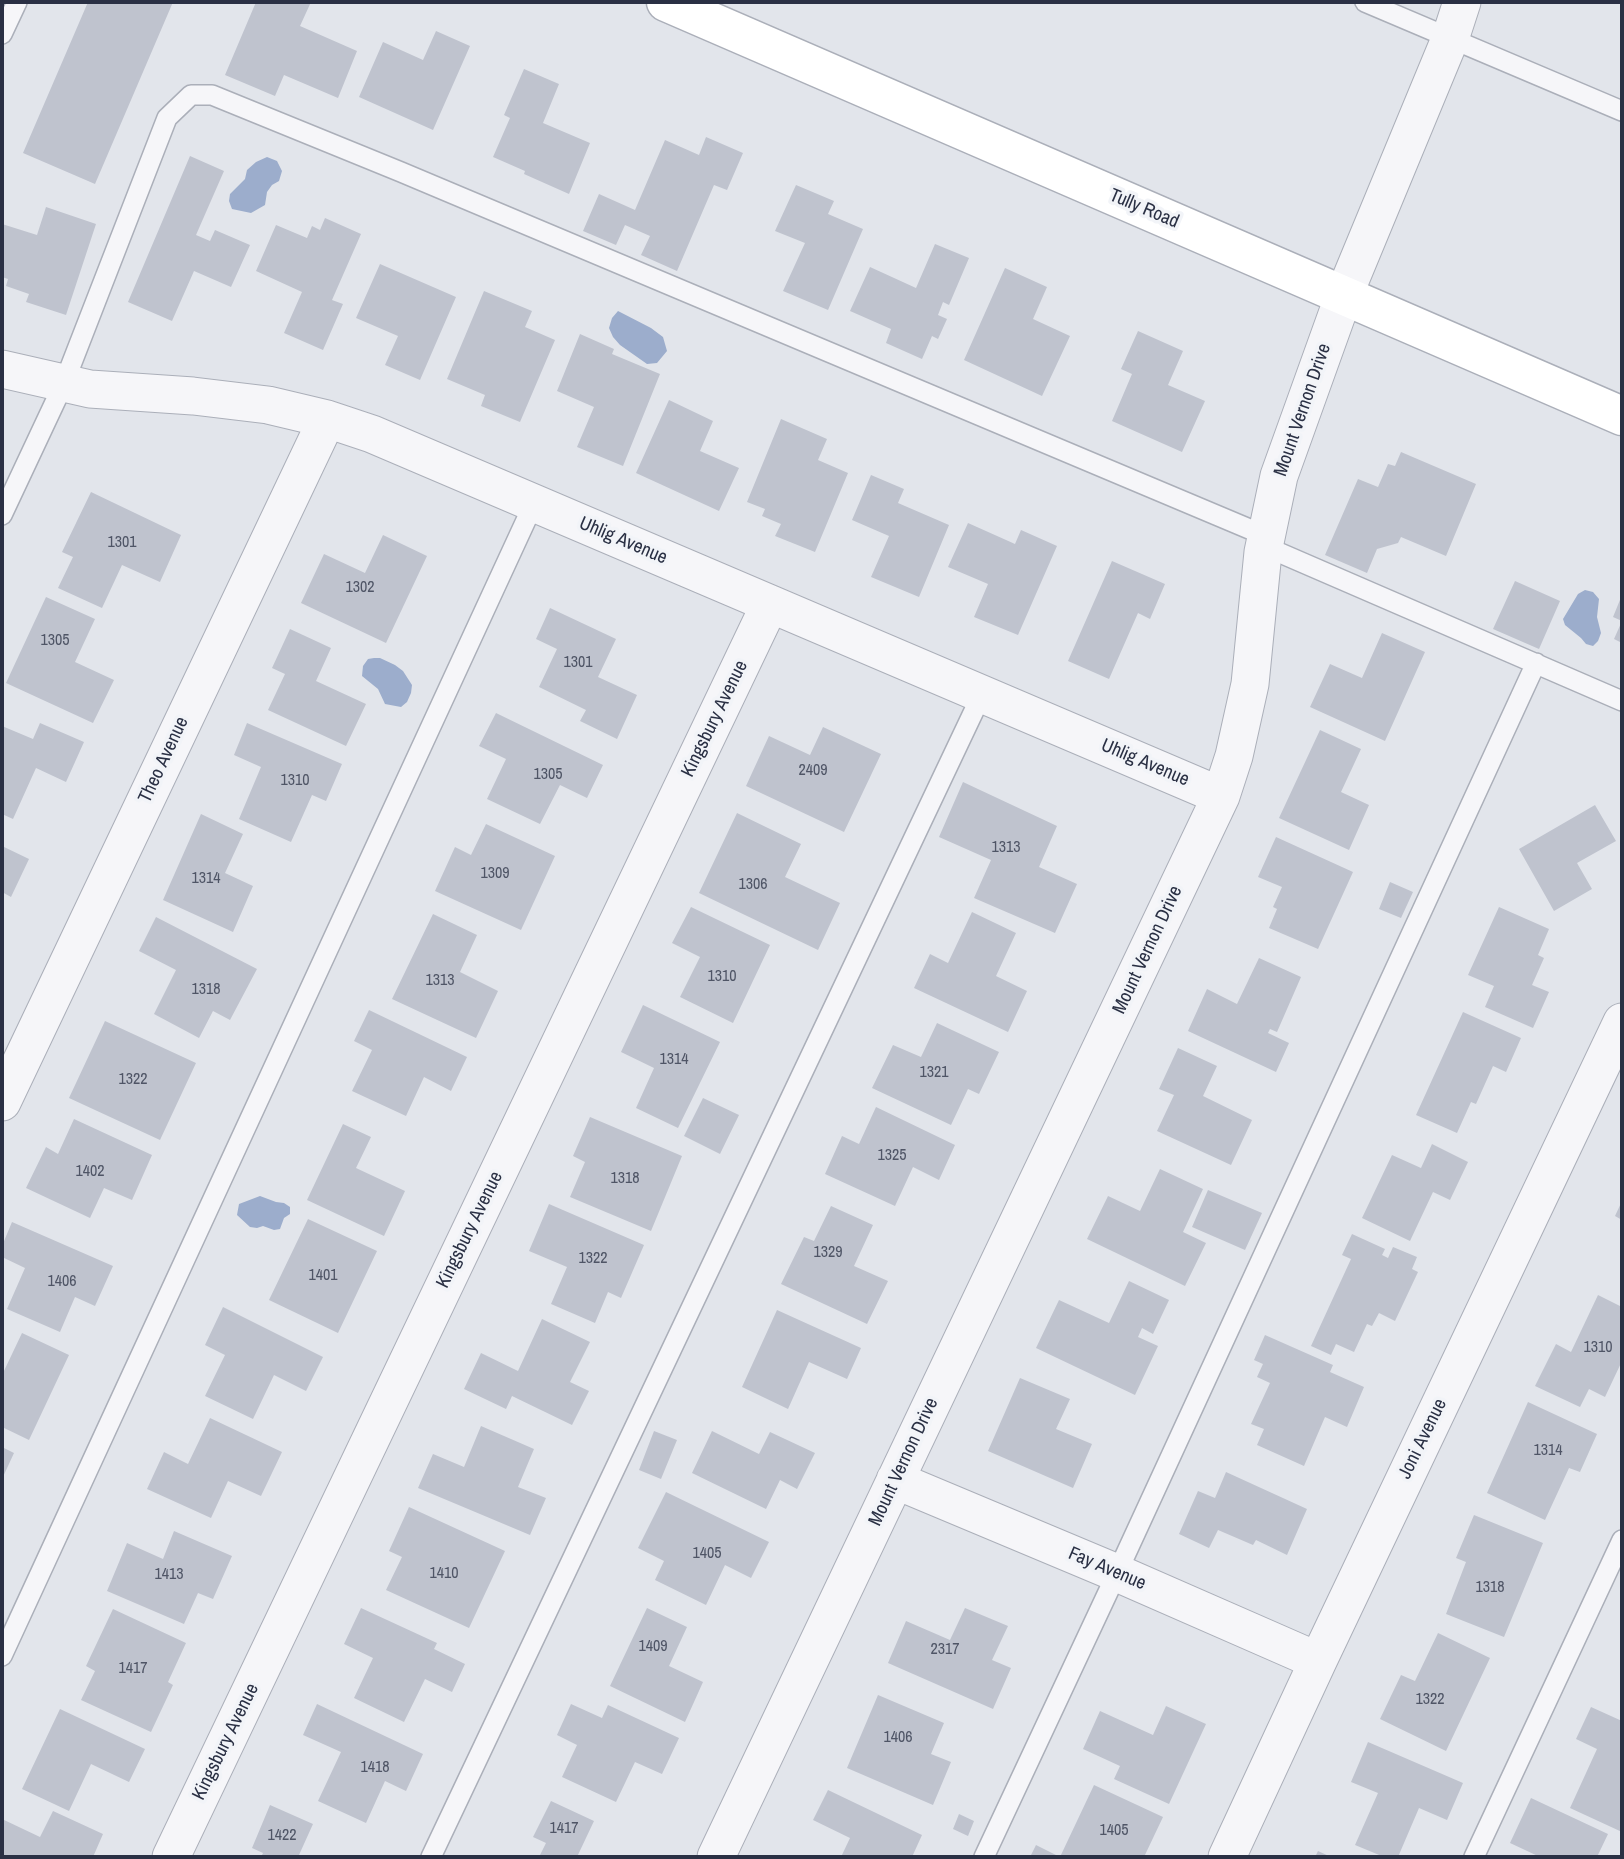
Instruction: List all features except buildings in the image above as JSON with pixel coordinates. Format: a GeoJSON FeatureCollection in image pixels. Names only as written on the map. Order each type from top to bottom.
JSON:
{"type":"FeatureCollection","features":[{"type":"Feature","properties":{"kind":"main road","name":"Tully Road"},"geometry":{"type":"LineString","coordinates":[[666,2],[1622,416]]}},
{"type":"Feature","properties":{"kind":"street","name":"Mount Vernon Drive"},"geometry":{"type":"LineString","coordinates":[[716,1857],[1221,796],[1234,756],[1250,684],[1265,541],[1279,476],[1343,295],[1450,38],[1462,2]]}},
{"type":"Feature","properties":{"kind":"street","name":"Uhlig Avenue"},"geometry":{"type":"LineString","coordinates":[[2,369],[90,389],[193,396],[268,405],[327,419],[372,434],[1221,796]]}},
{"type":"Feature","properties":{"kind":"street","name":"Theo Avenue"},"geometry":{"type":"LineString","coordinates":[[2,1102],[327,419]]}},
{"type":"Feature","properties":{"kind":"street","name":"Kingsbury Avenue"},"geometry":{"type":"LineString","coordinates":[[171,1857],[769,604]]}},
{"type":"Feature","properties":{"kind":"street","name":"Joni Avenue"},"geometry":{"type":"LineString","coordinates":[[1227,1857],[1622,1022]]}},
{"type":"Feature","properties":{"kind":"street","name":"Fay Avenue"},"geometry":{"type":"LineString","coordinates":[[895,1480],[1318,1661]]}},
{"type":"Feature","properties":{"kind":"lane"},"geometry":{"type":"LineString","coordinates":[[2,34],[17,2]]}},
{"type":"Feature","properties":{"kind":"lane"},"geometry":{"type":"LineString","coordinates":[[1365,2],[1621,107]]}},
{"type":"Feature","properties":{"kind":"lane"},"geometry":{"type":"LineString","coordinates":[[2,515],[64,383],[167,118],[191,95],[212,95],[401,172],[1265,541],[1622,701]]}},
{"type":"Feature","properties":{"kind":"lane"},"geometry":{"type":"LineString","coordinates":[[2,1656],[534,503]]}},
{"type":"Feature","properties":{"kind":"lane"},"geometry":{"type":"LineString","coordinates":[[984,1857],[1536,663]]}},
{"type":"Feature","properties":{"kind":"lane"},"geometry":{"type":"LineString","coordinates":[[431,1857],[982,694]]}},
{"type":"Feature","properties":{"kind":"lane"},"geometry":{"type":"LineString","coordinates":[[1474,1857],[1622,1540]]}},
{"type":"Feature","properties":{"kind":"water"},"geometry":{"type":"Polygon","coordinates":[[[267,157],[277,161],[282,171],[279,181],[267,192],[265,205],[251,213],[232,209],[230,194],[245,179],[247,170],[267,157]]]}},
{"type":"Feature","properties":{"kind":"water"},"geometry":{"type":"Polygon","coordinates":[[[618,311],[663,337],[667,351],[657,363],[647,364],[613,337],[609,328],[618,311]]]}},
{"type":"Feature","properties":{"kind":"water"},"geometry":{"type":"Polygon","coordinates":[[[1585,590],[1593,592],[1599,599],[1597,617],[1601,633],[1593,646],[1586,644],[1565,625],[1563,619],[1578,594],[1585,590]]]}},
{"type":"Feature","properties":{"kind":"water"},"geometry":{"type":"Polygon","coordinates":[[[380,658],[403,671],[412,685],[407,702],[401,707],[385,704],[378,689],[362,676],[363,666],[368,659],[380,658]]]}},
{"type":"Feature","properties":{"kind":"water"},"geometry":{"type":"Polygon","coordinates":[[[260,1196],[290,1207],[290,1214],[284,1218],[280,1229],[250,1227],[237,1215],[239,1204],[260,1196]]]}}]}
